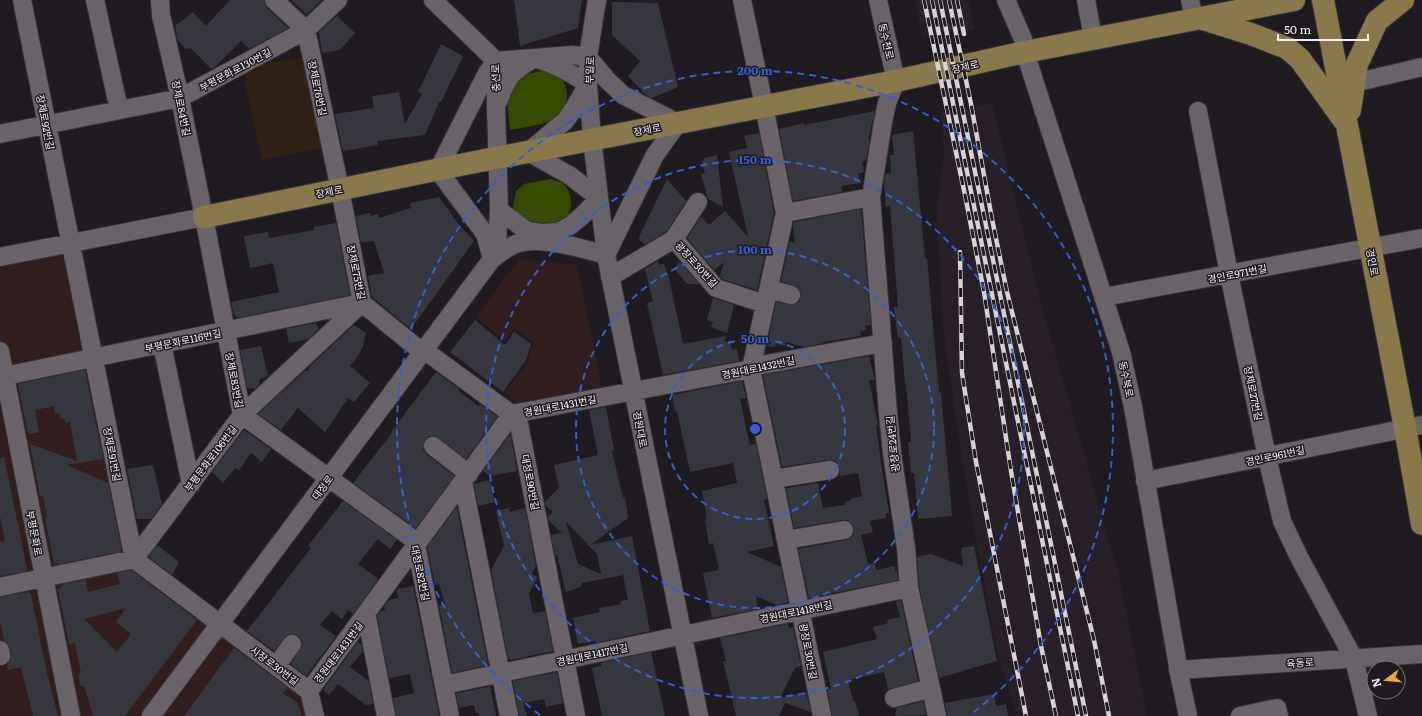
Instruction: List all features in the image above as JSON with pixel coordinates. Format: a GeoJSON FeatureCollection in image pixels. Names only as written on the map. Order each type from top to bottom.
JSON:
{"type":"FeatureCollection","features":[{"type":"Feature","properties":{"kind":"main road","name":"장제로"},"geometry":{"type":"LineString","coordinates":[[204,217],[497,158],[896,81],[1093,38],[1195,12],[1294,0]]}},
{"type":"Feature","properties":{"kind":"main road","name":"경인로"},"geometry":{"type":"LineString","coordinates":[[1323,0],[1370,248],[1413,427],[1422,524]]}},
{"type":"Feature","properties":{"kind":"main road"},"geometry":{"type":"LineString","coordinates":[[1347,125],[1357,64],[1377,21],[1403,0]]}},
{"type":"Feature","properties":{"kind":"main road"},"geometry":{"type":"LineString","coordinates":[[1195,12],[1287,48],[1300,59],[1347,125]]}},
{"type":"Feature","properties":{"kind":"street","name":"장제로92번길"},"geometry":{"type":"LineString","coordinates":[[22,0],[71,243]]}},
{"type":"Feature","properties":{"kind":"street"},"geometry":{"type":"LineString","coordinates":[[95,0],[119,110]]}},
{"type":"Feature","properties":{"kind":"street","name":"장제로84번길"},"geometry":{"type":"LineString","coordinates":[[160,0],[161,16],[180,98],[204,217]]}},
{"type":"Feature","properties":{"kind":"street"},"geometry":{"type":"LineString","coordinates":[[274,0],[306,30]]}},
{"type":"Feature","properties":{"kind":"street","name":"부평문화로130번길"},"geometry":{"type":"LineString","coordinates":[[0,134],[180,98],[306,30],[338,0]]}},
{"type":"Feature","properties":{"kind":"street","name":"충선로"},"geometry":{"type":"LineString","coordinates":[[433,0],[496,61],[499,210],[497,242],[492,258]]}},
{"type":"Feature","properties":{"kind":"street","name":"부일로"},"geometry":{"type":"LineString","coordinates":[[592,140],[588,84],[588,57],[597,0]]}},
{"type":"Feature","properties":{"kind":"street","name":"광장로30번길"},"geometry":{"type":"LineString","coordinates":[[742,0],[785,213],[752,369],[822,716]]}},
{"type":"Feature","properties":{"kind":"street","name":"동수천로"},"geometry":{"type":"LineString","coordinates":[[878,0],[896,81]]}},
{"type":"Feature","properties":{"kind":"street","name":"동수북로"},"geometry":{"type":"LineString","coordinates":[[1006,0],[1023,39],[1025,52],[1121,352],[1133,407],[1178,670],[1188,716]]}},
{"type":"Feature","properties":{"kind":"street"},"geometry":{"type":"LineString","coordinates":[[1086,0],[1093,38]]}},
{"type":"Feature","properties":{"kind":"street","name":"장제로76번길"},"geometry":{"type":"LineString","coordinates":[[306,30],[340,189]]}},
{"type":"Feature","properties":{"kind":"street"},"geometry":{"type":"LineString","coordinates":[[572,54],[588,57],[607,80],[623,95],[678,123],[655,155],[606,256],[582,248],[535,240],[519,243],[492,258],[485,234],[438,170],[487,73],[496,61],[534,58],[572,54]]}},
{"type":"Feature","properties":{"kind":"street"},"geometry":{"type":"LineString","coordinates":[[496,107],[504,86],[511,74],[521,65],[534,58],[569,71],[588,84],[565,121],[528,152],[570,175],[599,198],[583,215],[559,232],[541,233],[527,230],[499,210]]}},
{"type":"Feature","properties":{"kind":"street"},"geometry":{"type":"LineString","coordinates":[[1354,83],[1422,67]]}},
{"type":"Feature","properties":{"kind":"street","name":"광장로24번길"},"geometry":{"type":"LineString","coordinates":[[896,81],[887,103],[871,197],[882,306],[883,343],[892,453],[906,548],[909,588],[937,716]]}},
{"type":"Feature","properties":{"kind":"street","name":"장제로27번길"},"geometry":{"type":"LineString","coordinates":[[1198,111],[1229,274],[1282,520],[1299,557],[1354,659],[1368,716]]}},
{"type":"Feature","properties":{"kind":"street","name":"경원대로"},"geometry":{"type":"LineString","coordinates":[[592,140],[606,256],[699,716]]}},
{"type":"Feature","properties":{"kind":"street","name":"장제로75번길"},"geometry":{"type":"LineString","coordinates":[[340,189],[362,303],[423,351]]}},
{"type":"Feature","properties":{"kind":"street"},"geometry":{"type":"LineString","coordinates":[[785,213],[871,197]]}},
{"type":"Feature","properties":{"kind":"street"},"geometry":{"type":"LineString","coordinates":[[610,277],[674,239],[698,202]]}},
{"type":"Feature","properties":{"kind":"street","name":"장제로"},"geometry":{"type":"LineString","coordinates":[[0,257],[204,217]]}},
{"type":"Feature","properties":{"kind":"street","name":"장제로83번길"},"geometry":{"type":"LineString","coordinates":[[204,217],[242,415],[328,478]]}},
{"type":"Feature","properties":{"kind":"street","name":"경인로971번길"},"geometry":{"type":"LineString","coordinates":[[1104,297],[1422,238]]}},
{"type":"Feature","properties":{"kind":"street","name":"광장로30번길"},"geometry":{"type":"LineString","coordinates":[[674,239],[716,288],[767,296]]}},
{"type":"Feature","properties":{"kind":"street","name":"장제로91번길"},"geometry":{"type":"LineString","coordinates":[[71,243],[134,559]]}},
{"type":"Feature","properties":{"kind":"street","name":"대정로"},"geometry":{"type":"LineString","coordinates":[[151,716],[492,258]]}},
{"type":"Feature","properties":{"kind":"street"},"geometry":{"type":"LineString","coordinates":[[767,296],[791,294]]}},
{"type":"Feature","properties":{"kind":"street","name":"부평문화로116번길"},"geometry":{"type":"LineString","coordinates":[[2,377],[362,303]]}},
{"type":"Feature","properties":{"kind":"street","name":"부평문화로106번길"},"geometry":{"type":"LineString","coordinates":[[134,559],[242,415],[362,303]]}},
{"type":"Feature","properties":{"kind":"street","name":"경원대로1432번길"},"geometry":{"type":"LineString","coordinates":[[633,391],[752,369],[756,366],[883,343]]}},
{"type":"Feature","properties":{"kind":"street"},"geometry":{"type":"LineString","coordinates":[[162,344],[191,484]]}},
{"type":"Feature","properties":{"kind":"street","name":"부평문화로"},"geometry":{"type":"LineString","coordinates":[[0,351],[2,377],[71,716]]}},
{"type":"Feature","properties":{"kind":"street","name":"대정로90번길"},"geometry":{"type":"LineString","coordinates":[[423,351],[518,419],[576,716]]}},
{"type":"Feature","properties":{"kind":"street","name":"경원대로1431번길"},"geometry":{"type":"LineString","coordinates":[[309,691],[512,414],[633,391]]}},
{"type":"Feature","properties":{"kind":"street","name":"경인로961번길"},"geometry":{"type":"LineString","coordinates":[[1146,481],[1413,427]]}},
{"type":"Feature","properties":{"kind":"street"},"geometry":{"type":"LineString","coordinates":[[433,446],[466,478],[484,589],[509,716]]}},
{"type":"Feature","properties":{"kind":"street"},"geometry":{"type":"LineString","coordinates":[[774,479],[830,470]]}},
{"type":"Feature","properties":{"kind":"street","name":"대정로82번길"},"geometry":{"type":"LineString","coordinates":[[328,478],[413,539],[416,545],[450,716]]}},
{"type":"Feature","properties":{"kind":"street"},"geometry":{"type":"LineString","coordinates":[[786,540],[844,530]]}},
{"type":"Feature","properties":{"kind":"street"},"geometry":{"type":"LineString","coordinates":[[0,587],[134,559],[220,624]]}},
{"type":"Feature","properties":{"kind":"street","name":"경원대로1418번길"},"geometry":{"type":"LineString","coordinates":[[683,636],[909,588]]}},
{"type":"Feature","properties":{"kind":"street","name":"경원대로1431번길"},"geometry":{"type":"LineString","coordinates":[[366,613],[385,710]]}},
{"type":"Feature","properties":{"kind":"street","name":"시장로30번길"},"geometry":{"type":"LineString","coordinates":[[220,624],[309,691],[315,716]]}},
{"type":"Feature","properties":{"kind":"street","name":"경원대로1417번길"},"geometry":{"type":"LineString","coordinates":[[444,686],[683,636]]}},
{"type":"Feature","properties":{"kind":"street"},"geometry":{"type":"LineString","coordinates":[[276,666],[292,644]]}},
{"type":"Feature","properties":{"kind":"street","name":"육동로"},"geometry":{"type":"LineString","coordinates":[[1178,670],[1422,654]]}},
{"type":"Feature","properties":{"kind":"street"},"geometry":{"type":"LineString","coordinates":[[894,698],[931,688]]}},
{"type":"Feature","properties":{"kind":"street"},"geometry":{"type":"LineString","coordinates":[[1240,716],[1277,708],[1279,716]]}},
{"type":"Feature","properties":{"kind":"shaded area"},"geometry":{"type":"Polygon","coordinates":[[[915,0],[968,0],[975,29],[922,37],[915,0]]]}},
{"type":"Feature","properties":{"kind":"shaded area"},"geometry":{"type":"Polygon","coordinates":[[[302,57],[323,148],[262,160],[242,69],[302,57]]]}},
{"type":"Feature","properties":{"kind":"shaded area"},"geometry":{"type":"Polygon","coordinates":[[[992,103],[1042,308],[1117,568],[1147,716],[1017,716],[996,647],[963,467],[943,328],[937,211],[944,150],[940,112],[992,103]]]}},
{"type":"Feature","properties":{"kind":"shaded area"},"geometry":{"type":"Polygon","coordinates":[[[71,243],[134,559],[309,691],[315,716],[0,716],[0,257],[71,243]]]}},
{"type":"Feature","properties":{"kind":"shaded area"},"geometry":{"type":"Polygon","coordinates":[[[519,259],[577,265],[602,390],[521,405],[505,393],[528,361],[533,343],[515,328],[505,341],[476,317],[519,259]]]}},
{"type":"Feature","properties":{"kind":"green space"},"geometry":{"type":"Polygon","coordinates":[[[551,71],[555,73],[564,83],[567,96],[564,109],[560,115],[551,121],[510,130],[506,92],[521,75],[551,71]]]}},
{"type":"Feature","properties":{"kind":"green space"},"geometry":{"type":"Polygon","coordinates":[[[550,179],[562,183],[569,192],[571,203],[568,214],[563,224],[533,226],[517,215],[513,206],[516,191],[524,184],[550,179]]]}},
{"type":"Feature","properties":{"kind":"building"},"geometry":{"type":"Polygon","coordinates":[[[230,0],[264,0],[267,8],[288,28],[249,49],[241,41],[215,67],[211,69],[191,48],[186,49],[178,41],[175,26],[193,12],[206,26],[230,0]]]}},
{"type":"Feature","properties":{"kind":"building"},"geometry":{"type":"Polygon","coordinates":[[[291,0],[320,0],[321,1],[306,14],[291,0]]]}},
{"type":"Feature","properties":{"kind":"building"},"geometry":{"type":"Polygon","coordinates":[[[514,0],[582,0],[578,28],[520,46],[514,0]]]}},
{"type":"Feature","properties":{"kind":"building"},"geometry":{"type":"Polygon","coordinates":[[[612,2],[658,3],[678,87],[652,98],[646,95],[628,76],[640,61],[612,35],[612,2]]]}},
{"type":"Feature","properties":{"kind":"building"},"geometry":{"type":"Polygon","coordinates":[[[337,16],[355,33],[340,50],[322,53],[319,32],[337,16]]]}},
{"type":"Feature","properties":{"kind":"building"},"geometry":{"type":"Polygon","coordinates":[[[441,44],[463,56],[441,102],[439,102],[425,135],[377,141],[378,145],[343,151],[335,114],[374,108],[372,96],[399,92],[405,124],[422,94],[418,92],[441,44]]]}},
{"type":"Feature","properties":{"kind":"building"},"geometry":{"type":"Polygon","coordinates":[[[875,111],[868,140],[870,140],[866,160],[862,162],[864,172],[858,174],[861,183],[841,186],[842,192],[793,201],[779,129],[804,123],[804,125],[875,111]]]}},
{"type":"Feature","properties":{"kind":"building"},"geometry":{"type":"Polygon","coordinates":[[[913,131],[925,258],[927,258],[939,393],[941,392],[952,516],[918,519],[914,473],[911,473],[908,442],[911,442],[901,338],[898,338],[894,307],[898,307],[890,206],[886,207],[884,184],[885,174],[891,173],[890,155],[894,155],[892,135],[913,131]]]}},
{"type":"Feature","properties":{"kind":"building"},"geometry":{"type":"Polygon","coordinates":[[[759,133],[774,213],[757,290],[722,279],[720,276],[724,262],[714,270],[687,238],[701,217],[709,225],[725,211],[748,237],[729,152],[747,148],[744,136],[759,133]]]}},
{"type":"Feature","properties":{"kind":"building"},"geometry":{"type":"Polygon","coordinates":[[[717,155],[723,207],[708,199],[701,174],[705,174],[702,163],[704,158],[717,155]]]}},
{"type":"Feature","properties":{"kind":"building"},"geometry":{"type":"Polygon","coordinates":[[[667,179],[686,201],[667,231],[645,244],[640,241],[639,237],[667,179]]]}},
{"type":"Feature","properties":{"kind":"building"},"geometry":{"type":"Polygon","coordinates":[[[439,197],[457,222],[474,241],[411,329],[372,297],[368,276],[384,273],[374,241],[361,242],[356,216],[370,213],[370,216],[378,214],[379,218],[411,208],[410,203],[439,197]]]}},
{"type":"Feature","properties":{"kind":"building"},"geometry":{"type":"Polygon","coordinates":[[[861,209],[871,325],[865,326],[866,330],[860,331],[861,336],[823,342],[824,343],[805,347],[786,342],[785,346],[776,344],[775,347],[767,346],[776,302],[793,305],[799,302],[801,297],[801,292],[798,287],[781,281],[790,241],[795,243],[793,227],[794,222],[861,209]]]}},
{"type":"Feature","properties":{"kind":"building"},"geometry":{"type":"Polygon","coordinates":[[[336,223],[350,295],[237,318],[234,315],[231,302],[279,292],[273,263],[250,268],[244,236],[268,232],[269,238],[314,230],[314,227],[336,223]]]}},
{"type":"Feature","properties":{"kind":"building"},"geometry":{"type":"Polygon","coordinates":[[[658,261],[659,265],[664,263],[667,274],[668,273],[683,344],[726,336],[724,342],[730,341],[732,350],[737,349],[739,361],[663,375],[647,303],[653,302],[645,269],[658,261]]]}},
{"type":"Feature","properties":{"kind":"building"},"geometry":{"type":"Polygon","coordinates":[[[680,262],[699,284],[687,284],[674,268],[680,262]]]}},
{"type":"Feature","properties":{"kind":"building"},"geometry":{"type":"Polygon","coordinates":[[[713,298],[734,305],[727,333],[711,327],[713,322],[707,320],[713,298]]]}},
{"type":"Feature","properties":{"kind":"building"},"geometry":{"type":"Polygon","coordinates":[[[475,320],[505,345],[514,332],[531,344],[526,360],[503,392],[450,352],[475,320]]]}},
{"type":"Feature","properties":{"kind":"building"},"geometry":{"type":"Polygon","coordinates":[[[316,323],[318,329],[308,339],[289,343],[286,329],[316,323]]]}},
{"type":"Feature","properties":{"kind":"building"},"geometry":{"type":"Polygon","coordinates":[[[354,325],[366,333],[363,346],[350,366],[370,383],[354,402],[348,398],[325,432],[298,408],[281,430],[258,414],[306,370],[307,371],[312,364],[354,325]]]}},
{"type":"Feature","properties":{"kind":"building"},"geometry":{"type":"Polygon","coordinates":[[[261,346],[268,376],[260,379],[259,385],[256,388],[249,389],[247,387],[240,350],[261,346]]]}},
{"type":"Feature","properties":{"kind":"building"},"geometry":{"type":"Polygon","coordinates":[[[869,356],[875,380],[869,380],[878,425],[876,425],[889,513],[886,513],[886,518],[870,521],[873,532],[861,535],[868,564],[875,563],[876,570],[894,566],[896,572],[897,571],[898,580],[809,598],[798,549],[846,540],[854,534],[854,528],[848,520],[843,520],[794,528],[786,488],[818,483],[823,508],[845,505],[845,502],[850,501],[850,499],[862,496],[858,473],[840,476],[840,469],[834,460],[782,467],[763,375],[869,356]]]}},
{"type":"Feature","properties":{"kind":"building"},"geometry":{"type":"Polygon","coordinates":[[[85,370],[103,459],[67,465],[108,483],[122,551],[59,564],[54,562],[51,550],[43,495],[40,496],[30,444],[77,461],[70,422],[65,423],[64,418],[61,419],[60,413],[55,414],[54,406],[35,410],[39,432],[28,434],[18,384],[85,370]]]}},
{"type":"Feature","properties":{"kind":"building"},"geometry":{"type":"Polygon","coordinates":[[[436,372],[459,389],[458,390],[479,407],[480,404],[497,417],[466,459],[435,436],[429,436],[425,440],[423,450],[426,454],[454,476],[416,528],[353,483],[392,433],[391,432],[436,372]]]}},
{"type":"Feature","properties":{"kind":"building"},"geometry":{"type":"Polygon","coordinates":[[[742,381],[746,398],[740,399],[750,445],[756,444],[767,499],[764,500],[774,546],[747,552],[781,567],[788,602],[776,605],[756,596],[758,609],[712,618],[703,573],[719,570],[713,543],[709,544],[705,520],[707,519],[702,491],[737,483],[733,463],[690,472],[677,411],[675,412],[672,395],[742,381]]]}},
{"type":"Feature","properties":{"kind":"building"},"geometry":{"type":"Polygon","coordinates":[[[606,407],[614,450],[612,451],[623,498],[625,497],[628,518],[590,545],[632,536],[650,631],[596,643],[596,641],[578,644],[573,618],[600,612],[599,608],[621,604],[621,601],[628,600],[623,575],[582,583],[582,586],[566,592],[557,555],[555,555],[551,535],[562,533],[548,520],[548,517],[553,512],[545,505],[545,502],[559,488],[554,465],[598,455],[589,410],[606,407]],[[566,522],[578,564],[601,574],[597,554],[566,522]]]}},
{"type":"Feature","properties":{"kind":"building"},"geometry":{"type":"Polygon","coordinates":[[[244,430],[271,449],[262,462],[251,453],[239,470],[235,468],[223,483],[212,472],[244,430]]]}},
{"type":"Feature","properties":{"kind":"building"},"geometry":{"type":"Polygon","coordinates":[[[509,436],[511,437],[517,471],[490,476],[483,471],[509,436]]]}},
{"type":"Feature","properties":{"kind":"building"},"geometry":{"type":"Polygon","coordinates":[[[4,457],[27,568],[26,571],[0,576],[0,542],[5,541],[0,516],[0,458],[4,457]]]}},
{"type":"Feature","properties":{"kind":"building"},"geometry":{"type":"Polygon","coordinates":[[[153,465],[162,504],[151,519],[137,519],[127,469],[153,465]]]}},
{"type":"Feature","properties":{"kind":"building"},"geometry":{"type":"Polygon","coordinates":[[[490,480],[495,502],[478,506],[474,484],[490,480]]]}},
{"type":"Feature","properties":{"kind":"building"},"geometry":{"type":"Polygon","coordinates":[[[343,501],[397,540],[390,549],[378,539],[358,564],[377,578],[377,581],[353,614],[348,610],[342,619],[332,611],[320,625],[336,636],[306,676],[291,664],[302,645],[302,640],[298,636],[293,634],[287,635],[274,651],[247,631],[311,548],[308,546],[343,501]]]}},
{"type":"Feature","properties":{"kind":"building"},"geometry":{"type":"Polygon","coordinates":[[[456,508],[488,665],[452,673],[439,605],[445,604],[439,584],[435,585],[427,547],[456,508]]]}},
{"type":"Feature","properties":{"kind":"building"},"geometry":{"type":"Polygon","coordinates":[[[509,508],[510,512],[525,508],[536,566],[532,574],[537,577],[529,594],[533,613],[545,611],[553,651],[511,660],[508,658],[491,570],[504,546],[496,511],[509,508]]]}},
{"type":"Feature","properties":{"kind":"building"},"geometry":{"type":"Polygon","coordinates":[[[157,545],[179,562],[172,575],[149,556],[157,545]]]}},
{"type":"Feature","properties":{"kind":"building"},"geometry":{"type":"Polygon","coordinates":[[[974,546],[997,661],[939,678],[919,586],[917,557],[931,554],[963,566],[961,548],[974,546]]]}},
{"type":"Feature","properties":{"kind":"building"},"geometry":{"type":"Polygon","coordinates":[[[131,570],[197,620],[125,716],[93,716],[84,686],[81,687],[78,674],[81,673],[75,643],[69,644],[58,590],[64,584],[86,580],[88,592],[120,584],[117,573],[131,570]],[[126,608],[84,619],[117,652],[131,634],[116,622],[126,608]]]}},
{"type":"Feature","properties":{"kind":"building"},"geometry":{"type":"Polygon","coordinates":[[[413,586],[439,716],[396,716],[393,698],[414,693],[410,674],[389,678],[377,616],[381,611],[385,610],[384,606],[389,600],[398,598],[397,589],[413,586]]]}},
{"type":"Feature","properties":{"kind":"building"},"geometry":{"type":"Polygon","coordinates":[[[29,592],[31,594],[47,673],[58,716],[33,716],[21,667],[8,670],[7,665],[11,660],[11,654],[8,644],[4,641],[0,620],[0,597],[29,592]]]}},
{"type":"Feature","properties":{"kind":"building"},"geometry":{"type":"Polygon","coordinates":[[[901,600],[918,681],[888,689],[884,672],[848,680],[853,701],[855,701],[859,716],[832,716],[827,690],[831,689],[823,652],[877,639],[873,627],[888,623],[887,620],[900,617],[896,602],[901,600]]]}},
{"type":"Feature","properties":{"kind":"building"},"geometry":{"type":"Polygon","coordinates":[[[788,624],[789,628],[793,627],[801,666],[795,668],[780,698],[806,692],[811,712],[785,703],[779,716],[736,716],[723,661],[726,661],[720,638],[788,624]]]}},
{"type":"Feature","properties":{"kind":"building"},"geometry":{"type":"Polygon","coordinates":[[[358,642],[362,645],[363,651],[350,667],[369,681],[373,704],[366,705],[338,684],[329,695],[323,690],[358,642]]]}},
{"type":"Feature","properties":{"kind":"building"},"geometry":{"type":"Polygon","coordinates":[[[234,648],[288,688],[283,693],[298,703],[301,716],[184,716],[234,648]]]}},
{"type":"Feature","properties":{"kind":"building"},"geometry":{"type":"Polygon","coordinates":[[[651,652],[665,716],[602,716],[592,668],[601,666],[601,663],[651,652]]]}},
{"type":"Feature","properties":{"kind":"building"},"geometry":{"type":"Polygon","coordinates":[[[557,672],[563,703],[546,707],[544,699],[523,703],[527,716],[519,716],[513,681],[557,672]]]}},
{"type":"Feature","properties":{"kind":"building"},"geometry":{"type":"Polygon","coordinates":[[[490,686],[496,716],[479,716],[479,713],[476,713],[474,705],[459,708],[456,693],[490,686]]]}},
{"type":"Feature","properties":{"kind":"building"},"geometry":{"type":"Polygon","coordinates":[[[994,694],[996,706],[1006,704],[1008,716],[948,716],[945,703],[994,694]]]}},
{"type":"Feature","properties":{"kind":"building"},"geometry":{"type":"Polygon","coordinates":[[[923,701],[926,715],[895,716],[897,708],[923,701]]]}},
{"type":"Feature","properties":{"kind":"railway"},"geometry":{"type":"LineString","coordinates":[[924,0],[984,292],[1011,471],[1041,646],[1056,716]]}},
{"type":"Feature","properties":{"kind":"railway"},"geometry":{"type":"LineString","coordinates":[[932,0],[1078,716]]}},
{"type":"Feature","properties":{"kind":"railway"},"geometry":{"type":"LineString","coordinates":[[940,0],[1086,716]]}},
{"type":"Feature","properties":{"kind":"railway"},"geometry":{"type":"LineString","coordinates":[[949,0],[971,104],[1007,292],[1094,640],[1109,716]]}},
{"type":"Feature","properties":{"kind":"railway"},"geometry":{"type":"LineString","coordinates":[[957,0],[964,34]]}},
{"type":"Feature","properties":{"kind":"railway"},"geometry":{"type":"LineString","coordinates":[[960,252],[962,373],[976,462],[1026,716]]}}]}
